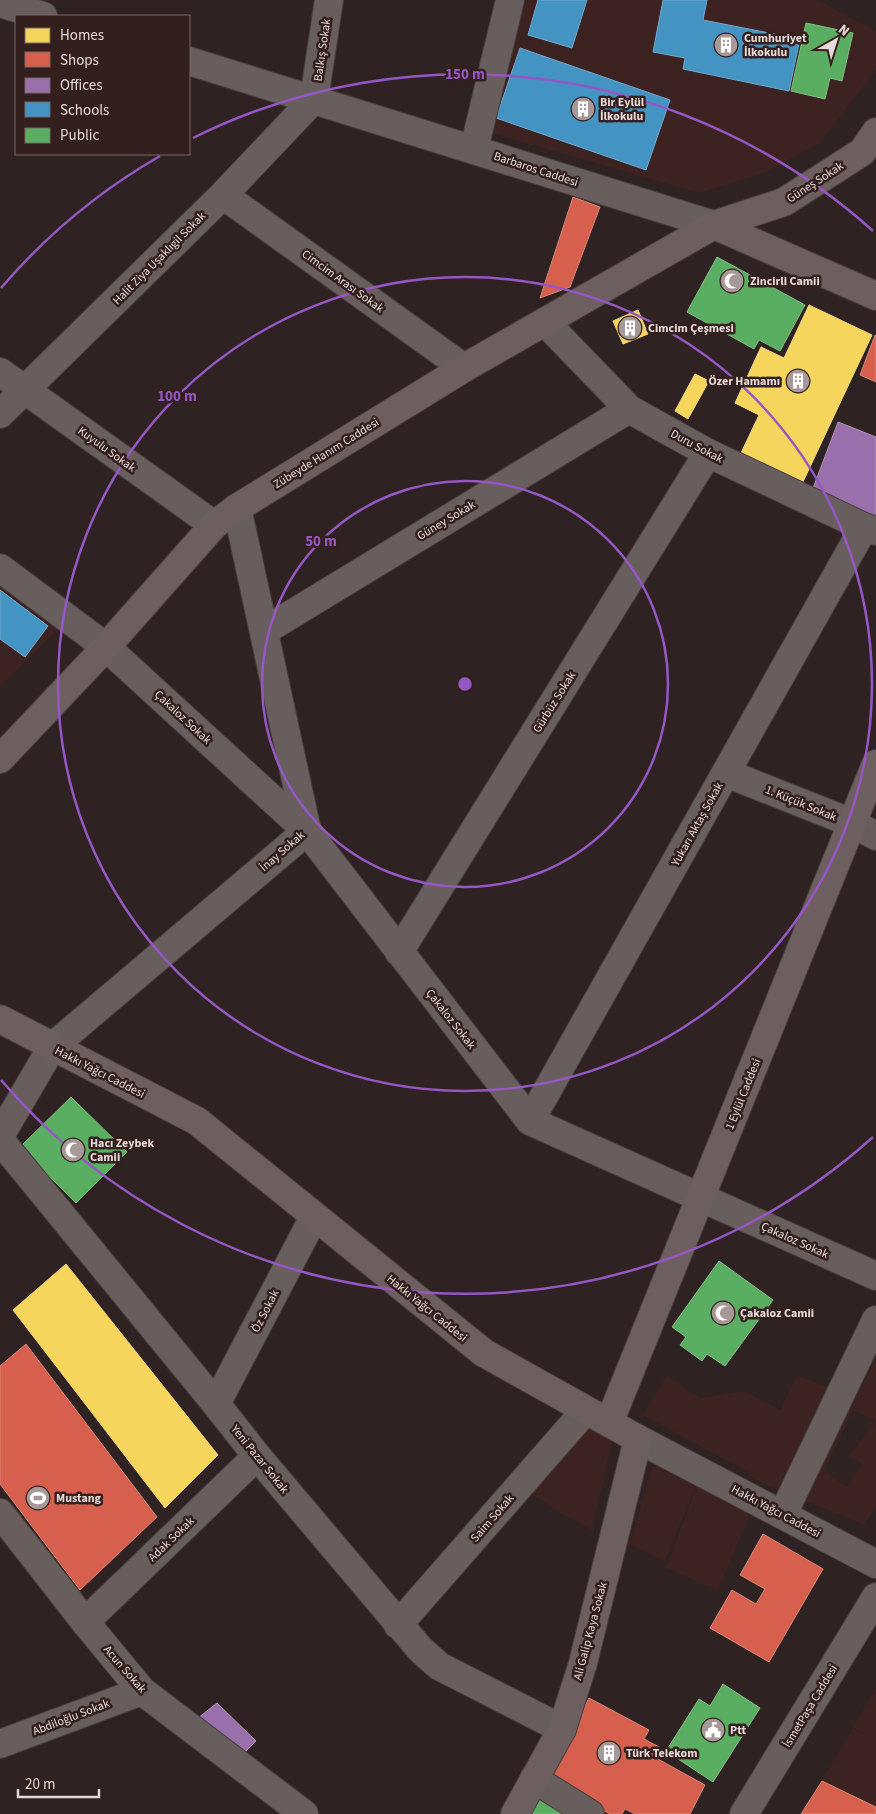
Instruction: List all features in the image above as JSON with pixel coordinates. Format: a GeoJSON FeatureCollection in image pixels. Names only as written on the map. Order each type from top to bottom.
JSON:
{"type":"FeatureCollection","features":[{"type":"Feature","properties":{"kind":"main road","name":"Güneş Sokak"},"geometry":{"type":"LineString","coordinates":[[714,225],[784,202],[871,147]]}},
{"type":"Feature","properties":{"kind":"main road","name":"Barbaros Caddesi"},"geometry":{"type":"LineString","coordinates":[[714,225],[876,296]]}},
{"type":"Feature","properties":{"kind":"main road","name":"Zübeyde Hanım Caddesi"},"geometry":{"type":"LineString","coordinates":[[0,759],[106,647],[214,525],[237,508],[464,368],[714,225]]}},
{"type":"Feature","properties":{"kind":"main road","name":"1 Eylül Caddesi"},"geometry":{"type":"LineString","coordinates":[[609,1423],[876,764]]}},
{"type":"Feature","properties":{"kind":"main road","name":"Hakkı Yağcı Caddesi"},"geometry":{"type":"LineString","coordinates":[[0,1019],[52,1048],[197,1121],[484,1353],[638,1439]]}},
{"type":"Feature","properties":{"kind":"main road","name":"Ali Galip Kaya Sokak"},"geometry":{"type":"LineString","coordinates":[[515,1814],[562,1728],[583,1663],[638,1439]]}},
{"type":"Feature","properties":{"kind":"street","name":"Balkış Sokak"},"geometry":{"type":"LineString","coordinates":[[314,99],[329,0]]}},
{"type":"Feature","properties":{"kind":"street"},"geometry":{"type":"LineString","coordinates":[[474,149],[510,0]]}},
{"type":"Feature","properties":{"kind":"street"},"geometry":{"type":"LineString","coordinates":[[0,3],[40,15]]}},
{"type":"Feature","properties":{"kind":"street","name":"Barbaros Caddesi"},"geometry":{"type":"LineString","coordinates":[[190,61],[714,225]]}},
{"type":"Feature","properties":{"kind":"street","name":"Halit Ziya Uşaklıgil Sokak"},"geometry":{"type":"LineString","coordinates":[[0,414],[223,195],[314,99]]}},
{"type":"Feature","properties":{"kind":"street","name":"Cimcim Arası Sokak"},"geometry":{"type":"LineString","coordinates":[[223,195],[464,368]]}},
{"type":"Feature","properties":{"kind":"street","name":"Duru Sokak"},"geometry":{"type":"LineString","coordinates":[[545,322],[629,409],[708,453],[870,529]]}},
{"type":"Feature","properties":{"kind":"street","name":"Kuyulu Sokak"},"geometry":{"type":"LineString","coordinates":[[0,372],[214,525]]}},
{"type":"Feature","properties":{"kind":"street","name":"Güney Sokak"},"geometry":{"type":"LineString","coordinates":[[264,631],[629,409]]}},
{"type":"Feature","properties":{"kind":"street","name":"Gürbüz Sokak"},"geometry":{"type":"LineString","coordinates":[[399,952],[708,453]]}},
{"type":"Feature","properties":{"kind":"street","name":"İnay Sokak"},"geometry":{"type":"LineString","coordinates":[[0,1138],[52,1048],[307,831],[237,508]]}},
{"type":"Feature","properties":{"kind":"street","name":"Yukarı Aktaş Sokak"},"geometry":{"type":"LineString","coordinates":[[530,1121],[726,773],[870,529]]}},
{"type":"Feature","properties":{"kind":"street","name":"Çakaloz Sokak"},"geometry":{"type":"LineString","coordinates":[[0,568],[106,647],[307,831],[530,1121],[876,1276]]}},
{"type":"Feature","properties":{"kind":"street","name":"1. Küçük Sokak"},"geometry":{"type":"LineString","coordinates":[[726,773],[852,823],[876,836]]}},
{"type":"Feature","properties":{"kind":"street","name":"Yeni Pazar Sokak"},"geometry":{"type":"LineString","coordinates":[[0,1138],[257,1456],[420,1649],[439,1666],[562,1728]]}},
{"type":"Feature","properties":{"kind":"street","name":"Öz Sokak"},"geometry":{"type":"LineString","coordinates":[[216,1404],[314,1217]]}},
{"type":"Feature","properties":{"kind":"street"},"geometry":{"type":"LineString","coordinates":[[783,1514],[876,1320]]}},
{"type":"Feature","properties":{"kind":"street","name":"Saim Sokak"},"geometry":{"type":"LineString","coordinates":[[398,1625],[585,1411]]}},
{"type":"Feature","properties":{"kind":"street","name":"Hakkı Yağcı Caddesi"},"geometry":{"type":"LineString","coordinates":[[638,1439],[876,1564]]}},
{"type":"Feature","properties":{"kind":"street","name":"Adak Sokak"},"geometry":{"type":"LineString","coordinates":[[85,1622],[257,1456]]}},
{"type":"Feature","properties":{"kind":"street","name":"Acun Sokak"},"geometry":{"type":"LineString","coordinates":[[0,1513],[10,1546],[85,1622],[142,1691],[288,1810]]}},
{"type":"Feature","properties":{"kind":"street","name":"İsmetPaşa Caddesi"},"geometry":{"type":"LineString","coordinates":[[744,1814],[876,1597]]}},
{"type":"Feature","properties":{"kind":"street","name":"Abdiloğlu Sokak"},"geometry":{"type":"LineString","coordinates":[[0,1744],[142,1691]]}},
{"type":"Feature","properties":{"kind":"street"},"geometry":{"type":"LineString","coordinates":[[534,1779],[590,1814]]}},
{"type":"Feature","properties":{"kind":"shaded area"},"geometry":{"type":"Polygon","coordinates":[[[526,0],[817,0],[876,31],[876,70],[820,143],[767,172],[699,193],[489,132],[526,0]]]}},
{"type":"Feature","properties":{"kind":"shaded area"},"geometry":{"type":"Polygon","coordinates":[[[0,581],[62,626],[0,686],[0,581]]]}},
{"type":"Feature","properties":{"kind":"shaded area"},"geometry":{"type":"Polygon","coordinates":[[[876,1358],[876,1421],[876,1507],[864,1525],[748,1477],[750,1473],[643,1415],[667,1376],[700,1398],[744,1391],[780,1410],[797,1375],[854,1398],[849,1409],[852,1410],[865,1380],[874,1384],[866,1379],[876,1358]],[[853,1410],[823,1474],[825,1471],[847,1487],[862,1464],[849,1456],[876,1421],[853,1410]]]}},
{"type":"Feature","properties":{"kind":"shaded area"},"geometry":{"type":"Polygon","coordinates":[[[582,1423],[613,1437],[592,1530],[557,1511],[524,1488],[582,1423]]]}},
{"type":"Feature","properties":{"kind":"shaded area"},"geometry":{"type":"Polygon","coordinates":[[[661,1464],[698,1480],[665,1562],[630,1544],[652,1467],[661,1464]]]}},
{"type":"Feature","properties":{"kind":"shaded area"},"geometry":{"type":"Polygon","coordinates":[[[699,1480],[754,1505],[718,1590],[666,1568],[699,1480]]]}},
{"type":"Feature","properties":{"kind":"shaded area"},"geometry":{"type":"Polygon","coordinates":[[[876,1688],[876,1806],[822,1780],[853,1728],[869,1737],[853,1727],[876,1688]]]}},
{"type":"Feature","properties":{"kind":"building: Homes","name":"Özer Hamamı"},"geometry":{"type":"Polygon","coordinates":[[[809,305],[872,335],[802,484],[740,455],[759,415],[735,403],[761,347],[784,358],[809,305]]]}},
{"type":"Feature","properties":{"kind":"building: Homes","name":"Cimcim Çeşmesi"},"geometry":{"type":"Polygon","coordinates":[[[638,310],[648,334],[623,344],[613,321],[638,310]]]}},
{"type":"Feature","properties":{"kind":"building: Homes"},"geometry":{"type":"Polygon","coordinates":[[[695,374],[709,381],[688,419],[675,411],[695,374]]]}},
{"type":"Feature","properties":{"kind":"building: Homes"},"geometry":{"type":"Polygon","coordinates":[[[66,1264],[218,1455],[165,1508],[13,1310],[66,1264]]]}},
{"type":"Feature","properties":{"kind":"building: Shops"},"geometry":{"type":"Polygon","coordinates":[[[573,197],[600,207],[570,287],[540,298],[573,197]]]}},
{"type":"Feature","properties":{"kind":"building: Shops"},"geometry":{"type":"Polygon","coordinates":[[[876,336],[876,382],[860,375],[876,336]]]}},
{"type":"Feature","properties":{"kind":"building: Shops"},"geometry":{"type":"Polygon","coordinates":[[[26,1344],[157,1517],[80,1590],[0,1484],[0,1366],[26,1344]]]}},
{"type":"Feature","properties":{"kind":"building: Shops"},"geometry":{"type":"Polygon","coordinates":[[[763,1534],[823,1569],[769,1662],[710,1628],[732,1590],[756,1604],[765,1589],[740,1575],[763,1534]]]}},
{"type":"Feature","properties":{"kind":"building: Shops","name":"Türk Telekom"},"geometry":{"type":"Polygon","coordinates":[[[589,1698],[649,1730],[644,1739],[661,1748],[656,1758],[705,1785],[690,1814],[635,1814],[625,1809],[622,1814],[610,1814],[546,1780],[589,1698]]]}},
{"type":"Feature","properties":{"kind":"building: Shops"},"geometry":{"type":"Polygon","coordinates":[[[822,1781],[876,1807],[876,1814],[801,1814],[822,1781]]]}},
{"type":"Feature","properties":{"kind":"building: Offices"},"geometry":{"type":"Polygon","coordinates":[[[838,422],[876,437],[876,522],[810,496],[838,422]]]}},
{"type":"Feature","properties":{"kind":"building: Offices"},"geometry":{"type":"Polygon","coordinates":[[[217,1703],[256,1741],[237,1760],[193,1722],[217,1703]]]}},
{"type":"Feature","properties":{"kind":"building: Schools"},"geometry":{"type":"Polygon","coordinates":[[[538,0],[587,0],[572,48],[528,35],[538,0]]]}},
{"type":"Feature","properties":{"kind":"building: Schools","name":"Cumhuriyet İlkokulu"},"geometry":{"type":"Polygon","coordinates":[[[663,0],[707,0],[703,20],[800,39],[789,91],[683,69],[685,58],[653,52],[663,0]]]}},
{"type":"Feature","properties":{"kind":"building: Schools","name":"Bir Eylül İlkokulu"},"geometry":{"type":"Polygon","coordinates":[[[520,48],[670,100],[646,170],[496,118],[520,48]]]}},
{"type":"Feature","properties":{"kind":"building: Schools"},"geometry":{"type":"Polygon","coordinates":[[[0,590],[48,626],[25,657],[0,639],[0,590]]]}},
{"type":"Feature","properties":{"kind":"building: Public"},"geometry":{"type":"Polygon","coordinates":[[[806,23],[853,33],[842,81],[830,78],[825,99],[791,91],[806,23]]]}},
{"type":"Feature","properties":{"kind":"building: Public","name":"Zincirli Camii"},"geometry":{"type":"Polygon","coordinates":[[[717,257],[805,305],[780,351],[759,340],[754,349],[687,312],[717,257]]]}},
{"type":"Feature","properties":{"kind":"building: Public","name":"Hacı Zeybek Camii"},"geometry":{"type":"Polygon","coordinates":[[[71,1097],[127,1152],[76,1203],[20,1147],[71,1097]]]}},
{"type":"Feature","properties":{"kind":"building: Public","name":"Çakaloz Camii"},"geometry":{"type":"Polygon","coordinates":[[[719,1261],[773,1300],[725,1366],[707,1354],[702,1361],[680,1345],[686,1337],[672,1327],[719,1261]]]}},
{"type":"Feature","properties":{"kind":"building: Public","name":"Ptt"},"geometry":{"type":"Polygon","coordinates":[[[723,1684],[760,1708],[713,1782],[666,1751],[699,1699],[710,1706],[723,1684]]]}},
{"type":"Feature","properties":{"kind":"building: Public"},"geometry":{"type":"Polygon","coordinates":[[[539,1793],[575,1814],[526,1814],[539,1793]]]}},
{"type":"Feature","properties":{"kind":"place","name":"Cumhuriyet İlkokulu"},"geometry":{"type":"Point","coordinates":[726,45]}},
{"type":"Feature","properties":{"kind":"place","name":"Bir Eylül İlkokulu"},"geometry":{"type":"Point","coordinates":[583,109]}},
{"type":"Feature","properties":{"kind":"place","name":"Zincirli Camii"},"geometry":{"type":"Point","coordinates":[732,281]}},
{"type":"Feature","properties":{"kind":"place","name":"Cimcim Çeşmesi"},"geometry":{"type":"Point","coordinates":[630,328]}},
{"type":"Feature","properties":{"kind":"place","name":"Özer Hamamı"},"geometry":{"type":"Point","coordinates":[798,381]}},
{"type":"Feature","properties":{"kind":"place","name":"Hacı Zeybek Camii"},"geometry":{"type":"Point","coordinates":[73,1150]}},
{"type":"Feature","properties":{"kind":"place","name":"Çakaloz Camii"},"geometry":{"type":"Point","coordinates":[723,1313]}},
{"type":"Feature","properties":{"kind":"place","name":"Mustang"},"geometry":{"type":"Point","coordinates":[38,1498]}},
{"type":"Feature","properties":{"kind":"place","name":"Ptt"},"geometry":{"type":"Point","coordinates":[713,1730]}},
{"type":"Feature","properties":{"kind":"place","name":"Türk Telekom"},"geometry":{"type":"Point","coordinates":[609,1753]}}]}
